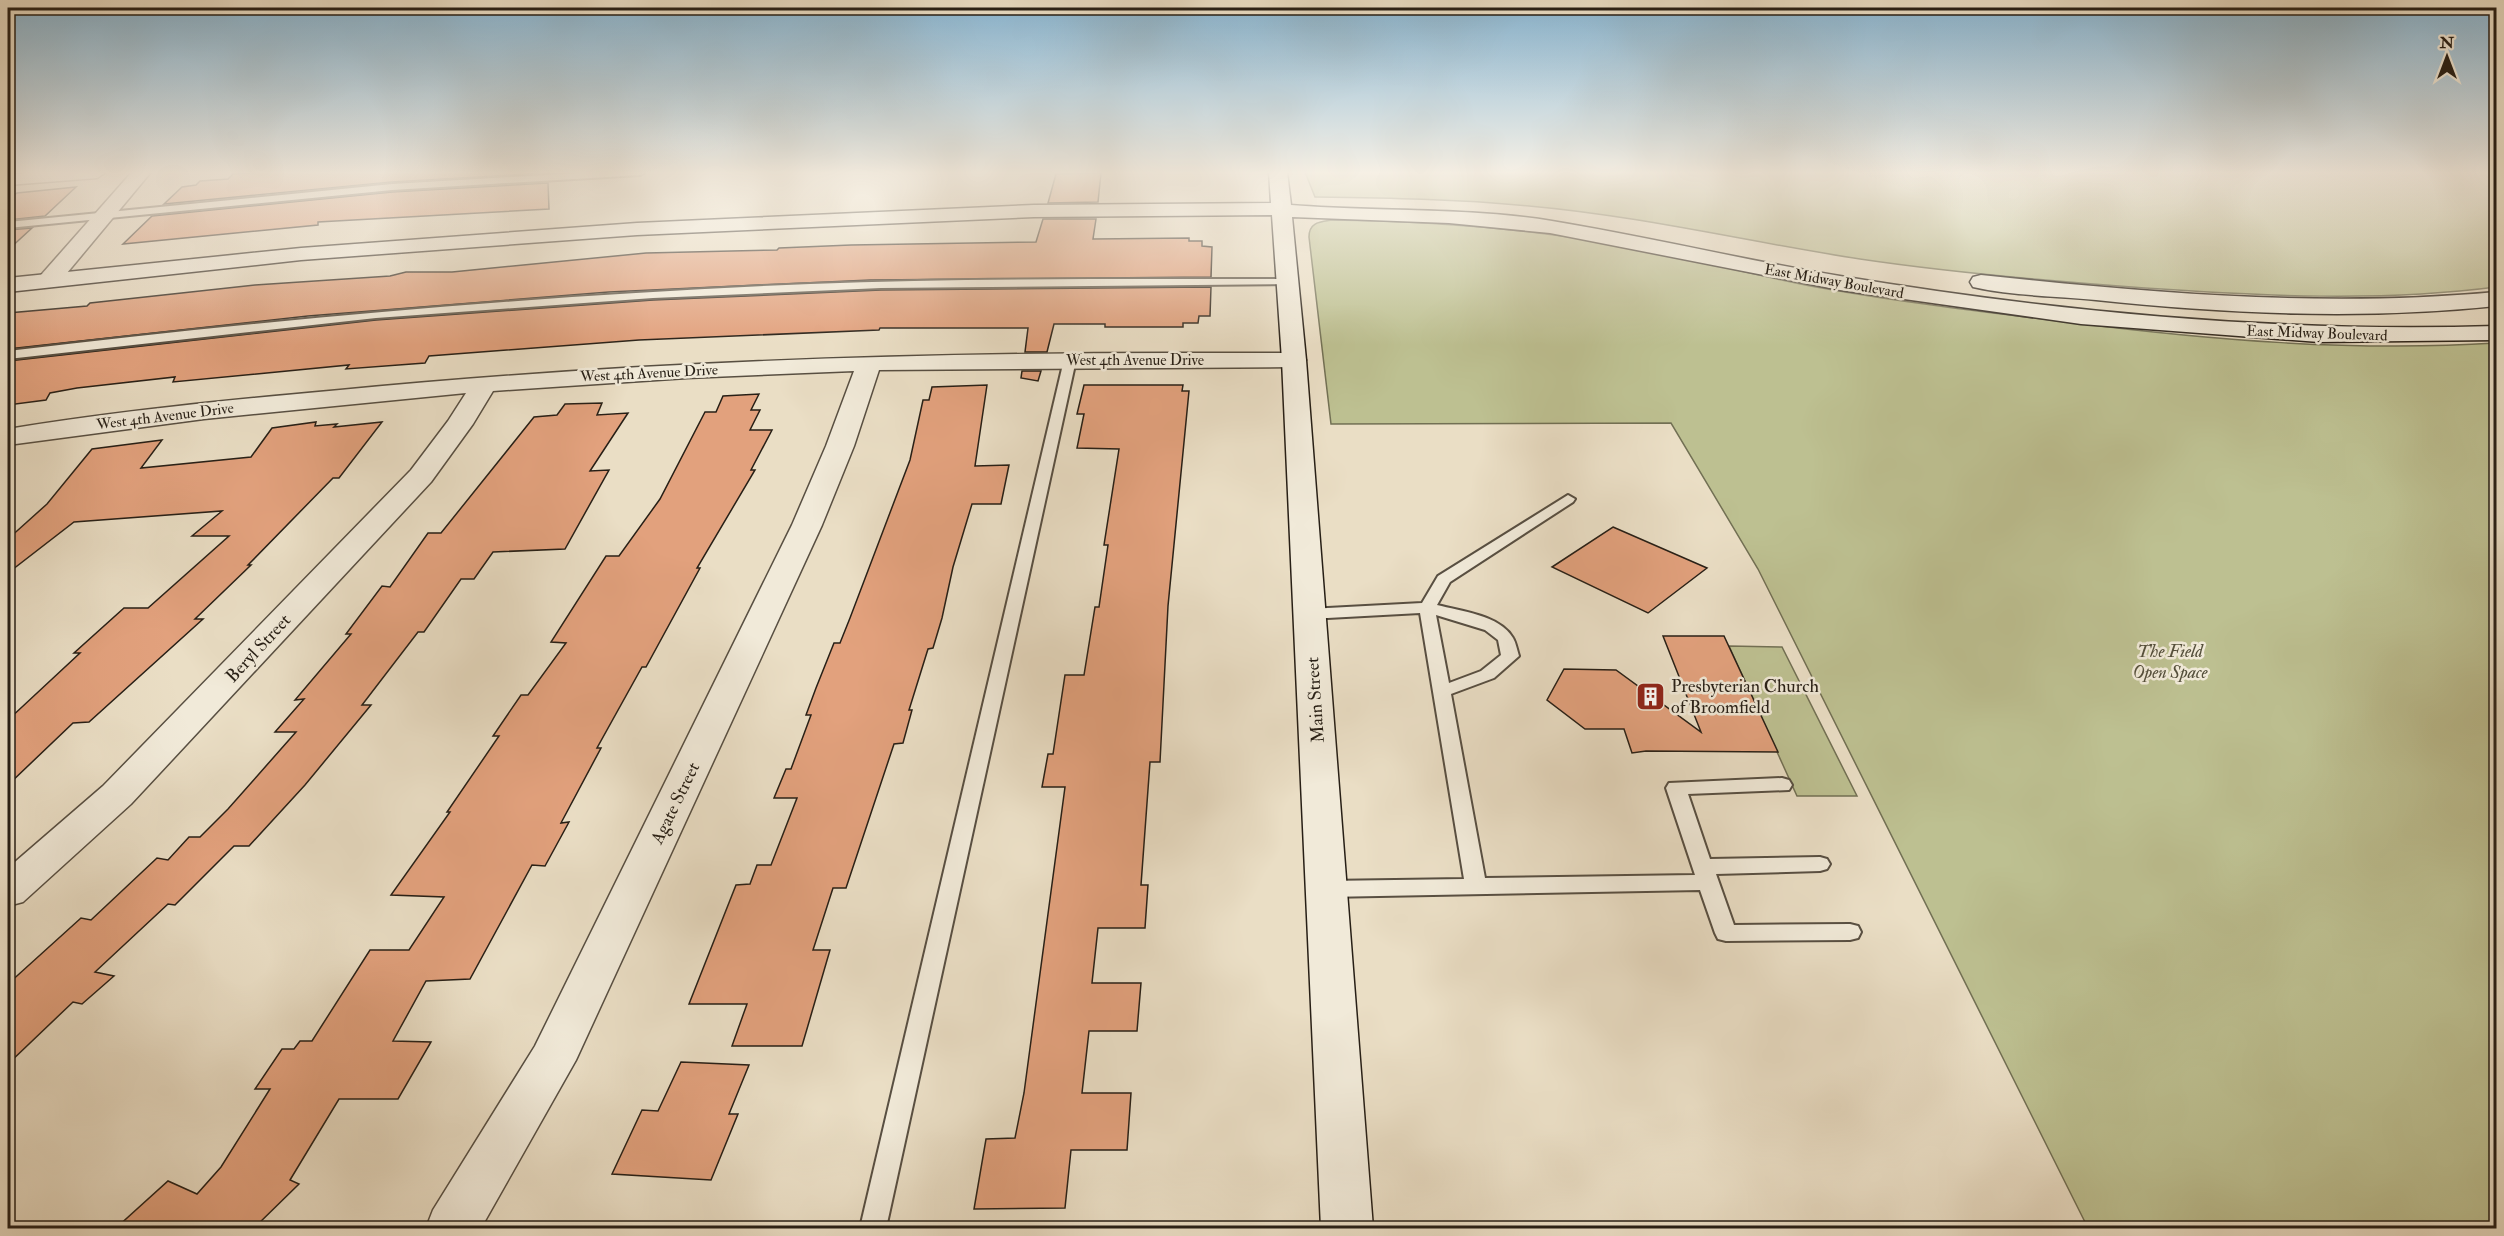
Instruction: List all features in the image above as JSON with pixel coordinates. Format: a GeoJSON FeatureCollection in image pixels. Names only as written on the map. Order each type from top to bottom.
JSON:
{"type":"FeatureCollection","features":[{"type":"Feature","properties":{"kind":"main road"},"geometry":{"type":"LineString","coordinates":[[49,280],[92,230]]}},
{"type":"Feature","properties":{"kind":"main road"},"geometry":{"type":"LineString","coordinates":[[8,285],[301,254],[628,230]]}},
{"type":"Feature","properties":{"kind":"main road","name":"Main Street"},"geometry":{"type":"LineString","coordinates":[[1283,230],[1294,360],[1347,1228]]}},
{"type":"Feature","properties":{"kind":"main road","name":"East Midway Boulevard"},"geometry":{"type":"LineString","coordinates":[[1564,230],[1839,283],[2032,311],[2187,327],[2319,335],[2406,336],[2496,333]]}},
{"type":"Feature","properties":{"kind":"main road","name":"East Midway Boulevard"},"geometry":{"type":"LineString","coordinates":[[1658,230],[1878,269],[2021,286],[2198,301],[2308,306],[2393,306],[2496,299]]}},
{"type":"Feature","properties":{"kind":"main road"},"geometry":{"type":"LineString","coordinates":[[2021,286],[2032,311]]}},
{"type":"Feature","properties":{"kind":"main road","name":"West 4th Avenue Drive"},"geometry":{"type":"LineString","coordinates":[[12,441],[121,420],[261,405],[484,384],[678,370],[869,363],[1294,360]]}},
{"type":"Feature","properties":{"kind":"main road","name":"Agate Street"},"geometry":{"type":"LineString","coordinates":[[452,1228],[552,1060],[807,525],[840,446],[869,363]]}},
{"type":"Feature","properties":{"kind":"main road","name":"Beryl Street"},"geometry":{"type":"LineString","coordinates":[[8,891],[117,795],[421,476],[460,424],[484,384]]}},
{"type":"Feature","properties":{"kind":"lane"},"geometry":{"type":"LineString","coordinates":[[8,355],[264,326],[472,307],[746,290],[1023,281],[1287,282]]}},
{"type":"Feature","properties":{"kind":"lane"},"geometry":{"type":"LineString","coordinates":[[873,1228],[1070,360]]}},
{"type":"Feature","properties":{"kind":"lane"},"geometry":{"type":"LineString","coordinates":[[1476,886],[1427,608],[1444,579],[1568,499]]}},
{"type":"Feature","properties":{"kind":"lane"},"geometry":{"type":"LineString","coordinates":[[1309,614],[1427,608],[1493,628],[1505,638],[1510,656],[1500,668],[1483,678],[1442,691]]}},
{"type":"Feature","properties":{"kind":"lane"},"geometry":{"type":"LineString","coordinates":[[1782,785],[1676,788],[1726,933],[1850,932]]}},
{"type":"Feature","properties":{"kind":"lane"},"geometry":{"type":"LineString","coordinates":[[1326,889],[1476,886],[1706,874],[1820,864]]}},
{"type":"Feature","properties":{"kind":"green space","name":"The Field Open Space"},"geometry":{"type":"Polygon","coordinates":[[[1310,230],[1505,230],[1579,238],[1816,287],[1941,306],[2174,334],[2335,345],[2496,343],[2496,1228],[2088,1228],[1758,569],[1671,423],[1331,424],[1310,230]]]}},
{"type":"Feature","properties":{"kind":"green space"},"geometry":{"type":"Polygon","coordinates":[[[1692,230],[2496,230],[2496,287],[2409,295],[2321,296],[2233,293],[2002,276],[1819,252],[1692,230]]]}},
{"type":"Feature","properties":{"kind":"green space"},"geometry":{"type":"Polygon","coordinates":[[[1729,646],[1782,647],[1857,796],[1797,796],[1729,646]]]}},
{"type":"Feature","properties":{"kind":"building"},"geometry":{"type":"Polygon","coordinates":[[[8,230],[12,230],[30,230],[8,250],[8,230]]]}},
{"type":"Feature","properties":{"kind":"building"},"geometry":{"type":"Polygon","coordinates":[[[138,230],[270,230],[123,244],[138,230]]]}},
{"type":"Feature","properties":{"kind":"building"},"geometry":{"type":"Polygon","coordinates":[[[1040,230],[1094,230],[1093,239],[1189,238],[1189,241],[1202,241],[1202,246],[1212,247],[1211,277],[870,280],[609,292],[308,316],[8,349],[8,313],[87,306],[90,303],[255,285],[390,276],[406,272],[452,272],[646,253],[777,250],[779,248],[851,245],[1036,242],[1040,230]]]}},
{"type":"Feature","properties":{"kind":"building"},"geometry":{"type":"Polygon","coordinates":[[[1211,287],[1210,316],[1199,316],[1198,323],[1183,323],[1183,327],[1105,327],[1105,324],[1054,324],[1047,352],[1025,352],[1028,328],[880,328],[879,330],[639,340],[429,356],[425,363],[346,369],[349,365],[173,382],[175,377],[77,388],[50,393],[46,400],[8,405],[8,361],[376,320],[653,300],[881,290],[1211,287]]]}},
{"type":"Feature","properties":{"kind":"building"},"geometry":{"type":"Polygon","coordinates":[[[1022,371],[1041,371],[1038,381],[1021,378],[1022,371]]]}},
{"type":"Feature","properties":{"kind":"building"},"geometry":{"type":"Polygon","coordinates":[[[987,385],[975,466],[1009,465],[1001,504],[972,504],[953,567],[933,648],[928,649],[909,710],[912,710],[903,743],[894,744],[846,888],[833,888],[813,950],[830,950],[802,1046],[732,1046],[747,1004],[689,1004],[736,885],[750,884],[757,865],[771,865],[797,798],[774,798],[786,769],[791,769],[811,715],[806,715],[816,688],[834,643],[840,643],[910,460],[923,400],[929,400],[932,387],[987,385]]]}},
{"type":"Feature","properties":{"kind":"building"},"geometry":{"type":"Polygon","coordinates":[[[1084,385],[1183,385],[1182,391],[1189,391],[1168,606],[1160,762],[1150,762],[1141,885],[1148,885],[1145,928],[1098,928],[1092,983],[1141,983],[1137,1031],[1089,1031],[1082,1093],[1131,1093],[1127,1150],[1071,1150],[1065,1208],[974,1209],[986,1139],[1015,1138],[1024,1093],[1065,787],[1042,787],[1048,754],[1053,754],[1065,675],[1084,675],[1095,607],[1099,607],[1108,545],[1104,545],[1119,449],[1077,448],[1084,414],[1077,414],[1084,385]]]}},
{"type":"Feature","properties":{"kind":"building"},"geometry":{"type":"Polygon","coordinates":[[[759,394],[751,410],[760,410],[750,430],[772,430],[751,470],[755,470],[697,568],[700,568],[646,667],[642,667],[597,748],[601,748],[561,823],[569,822],[545,866],[532,865],[470,979],[426,981],[393,1041],[431,1042],[398,1099],[339,1099],[290,1180],[299,1184],[254,1228],[116,1228],[168,1181],[197,1194],[221,1167],[270,1089],[255,1089],[282,1049],[294,1049],[300,1041],[312,1041],[370,950],[409,950],[444,897],[391,895],[450,812],[447,812],[499,736],[493,736],[521,695],[528,695],[566,643],[551,642],[606,556],[619,556],[660,499],[705,412],[716,412],[723,396],[759,394]]]}},
{"type":"Feature","properties":{"kind":"building"},"geometry":{"type":"Polygon","coordinates":[[[602,403],[597,415],[628,413],[590,471],[609,470],[565,549],[493,552],[474,579],[461,579],[424,632],[418,632],[362,705],[371,705],[305,785],[249,846],[234,846],[175,905],[168,904],[95,972],[114,976],[82,1004],[73,1002],[8,1064],[8,984],[81,918],[91,920],[157,858],[168,860],[189,837],[200,837],[228,809],[296,732],[275,732],[304,699],[295,700],[351,634],[346,634],[382,586],[390,587],[428,533],[441,533],[534,417],[557,415],[565,404],[602,403]]]}},
{"type":"Feature","properties":{"kind":"building"},"geometry":{"type":"Polygon","coordinates":[[[316,422],[315,426],[337,424],[334,427],[382,422],[339,478],[333,478],[248,565],[251,565],[195,619],[203,619],[89,722],[73,723],[8,785],[8,720],[80,653],[74,653],[124,608],[148,608],[229,536],[192,536],[222,511],[74,522],[8,573],[8,539],[47,504],[92,449],[162,440],[141,468],[251,457],[272,428],[316,422]]]}},
{"type":"Feature","properties":{"kind":"building"},"geometry":{"type":"Polygon","coordinates":[[[1613,527],[1707,568],[1648,613],[1552,567],[1613,527]]]}},
{"type":"Feature","properties":{"kind":"building","name":"Presbyterian Church of Broomfield"},"geometry":{"type":"Polygon","coordinates":[[[1663,636],[1724,636],[1778,752],[1646,751],[1632,753],[1624,729],[1585,729],[1547,700],[1564,669],[1616,670],[1701,732],[1663,636]]]}},
{"type":"Feature","properties":{"kind":"building"},"geometry":{"type":"Polygon","coordinates":[[[681,1062],[749,1065],[729,1114],[738,1114],[711,1180],[612,1174],[642,1110],[658,1111],[681,1062]]]}},
{"type":"Feature","properties":{"kind":"place","name":"Presbyterian Church of Broomfield"},"geometry":{"type":"Point","coordinates":[1650,696]}}]}
